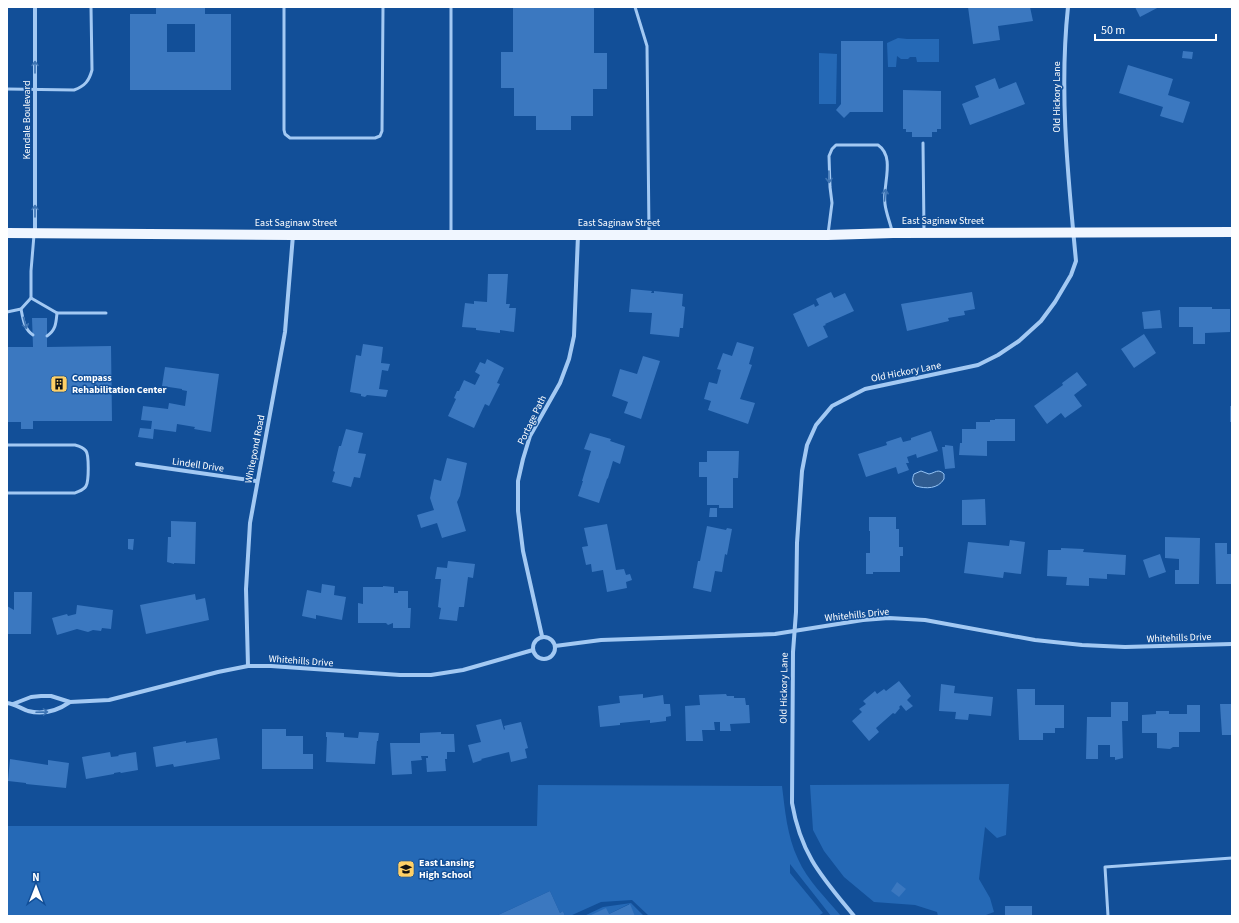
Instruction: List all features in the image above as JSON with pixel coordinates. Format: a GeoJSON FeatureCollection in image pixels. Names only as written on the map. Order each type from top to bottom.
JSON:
{"type":"FeatureCollection","features":[{"type":"Feature","properties":{"kind":"main road","name":"East Saginaw Street"},"geometry":{"type":"LineString","coordinates":[[7,233],[293,235],[828,235],[893,233],[1232,232]]}},
{"type":"Feature","properties":{"kind":"street","name":"Kendale Boulevard"},"geometry":{"type":"LineString","coordinates":[[35,7],[35,233]]}},
{"type":"Feature","properties":{"kind":"street","name":"Old Hickory Lane"},"geometry":{"type":"LineString","coordinates":[[854,916],[814,865],[804,847],[795,820],[792,804],[792,652],[795,632],[797,543],[802,471],[807,445],[816,425],[832,406],[865,389],[978,365],[998,355],[1019,341],[1041,321],[1055,302],[1071,275],[1076,261],[1066,152],[1064,105],[1068,7]]}},
{"type":"Feature","properties":{"kind":"street","name":"Whitepond Road"},"geometry":{"type":"LineString","coordinates":[[248,666],[246,589],[250,523],[256,481],[285,332],[293,235]]}},
{"type":"Feature","properties":{"kind":"street","name":"Portage Path"},"geometry":{"type":"LineString","coordinates":[[542,636],[523,551],[518,511],[518,481],[530,436],[560,383],[569,359],[574,336],[578,235]]}},
{"type":"Feature","properties":{"kind":"street","name":"Lindell Drive"},"geometry":{"type":"LineString","coordinates":[[137,464],[256,481]]}},
{"type":"Feature","properties":{"kind":"street","name":"Whitehills Drive"},"geometry":{"type":"LineString","coordinates":[[555,646],[601,640],[774,634],[795,632],[863,620],[889,618],[925,620],[1035,640],[1082,645],[1125,647],[1232,644]]}},
{"type":"Feature","properties":{"kind":"street"},"geometry":{"type":"LineString","coordinates":[[542,636],[549,637],[555,646],[553,654],[543,659],[536,656],[533,650],[533,643],[542,636]]}},
{"type":"Feature","properties":{"kind":"street","name":"Whitehills Drive"},"geometry":{"type":"LineString","coordinates":[[13,704],[22,699],[41,696],[51,696],[70,702],[109,700],[218,672],[248,666],[271,666],[400,675],[431,675],[463,670],[533,650]]}},
{"type":"Feature","properties":{"kind":"street","name":"Whitehills Drive"},"geometry":{"type":"LineString","coordinates":[[7,703],[28,710],[44,712],[62,708],[70,702]]}},
{"type":"Feature","properties":{"kind":"lane"},"geometry":{"type":"LineString","coordinates":[[7,89],[74,90],[82,86],[89,79],[92,70],[91,7]]}},
{"type":"Feature","properties":{"kind":"lane"},"geometry":{"type":"LineString","coordinates":[[284,7],[285,134],[290,138],[375,138],[380,136],[382,131],[383,7]]}},
{"type":"Feature","properties":{"kind":"lane"},"geometry":{"type":"LineString","coordinates":[[451,7],[451,235]]}},
{"type":"Feature","properties":{"kind":"lane"},"geometry":{"type":"LineString","coordinates":[[635,7],[647,46],[649,234]]}},
{"type":"Feature","properties":{"kind":"lane"},"geometry":{"type":"LineString","coordinates":[[923,143],[924,233]]}},
{"type":"Feature","properties":{"kind":"lane"},"geometry":{"type":"LineString","coordinates":[[828,235],[832,203],[829,156],[832,149],[836,145],[878,145],[883,148],[887,155],[887,185],[885,192],[885,204],[893,233]]}},
{"type":"Feature","properties":{"kind":"lane"},"geometry":{"type":"LineString","coordinates":[[7,312],[21,309],[31,298],[31,271],[35,233]]}},
{"type":"Feature","properties":{"kind":"lane"},"geometry":{"type":"LineString","coordinates":[[31,298],[57,313],[106,313]]}},
{"type":"Feature","properties":{"kind":"lane"},"geometry":{"type":"LineString","coordinates":[[21,309],[25,328],[32,336]]}},
{"type":"Feature","properties":{"kind":"lane"},"geometry":{"type":"LineString","coordinates":[[47,336],[52,333],[57,313]]}},
{"type":"Feature","properties":{"kind":"lane"},"geometry":{"type":"LineString","coordinates":[[7,445],[81,446],[86,451],[88,456],[88,480],[87,486],[75,493],[7,492]]}},
{"type":"Feature","properties":{"kind":"lane"},"geometry":{"type":"LineString","coordinates":[[1108,916],[1105,867],[1232,858]]}},
{"type":"Feature","properties":{"kind":"shaded area"},"geometry":{"type":"Polygon","coordinates":[[[898,38],[939,39],[939,62],[917,62],[916,57],[901,59],[897,56],[896,67],[888,67],[887,43],[898,38]]]}},
{"type":"Feature","properties":{"kind":"shaded area"},"geometry":{"type":"Polygon","coordinates":[[[819,53],[837,54],[836,104],[819,104],[819,53]]]}},
{"type":"Feature","properties":{"kind":"shaded area"},"geometry":{"type":"Polygon","coordinates":[[[921,471],[929,474],[940,471],[944,474],[944,479],[938,485],[932,487],[924,488],[916,486],[913,482],[913,476],[921,471]]]}},
{"type":"Feature","properties":{"kind":"shaded area"},"geometry":{"type":"Polygon","coordinates":[[[1009,784],[1006,835],[997,838],[985,827],[979,879],[990,898],[994,912],[986,915],[938,916],[937,912],[915,905],[874,902],[844,877],[824,851],[813,830],[810,785],[1009,784]]]}},
{"type":"Feature","properties":{"kind":"shaded area","name":"East Lansing High School"},"geometry":{"type":"Polygon","coordinates":[[[538,785],[782,786],[785,814],[791,841],[798,859],[812,882],[841,916],[831,916],[790,864],[790,873],[823,913],[818,916],[649,916],[632,900],[601,902],[570,916],[565,916],[563,911],[560,913],[550,891],[496,916],[7,916],[7,826],[537,826],[538,785]]]}},
{"type":"Feature","properties":{"kind":"shaded area"},"geometry":{"type":"Polygon","coordinates":[[[631,903],[644,916],[635,916],[629,904],[609,914],[584,916],[603,907],[631,903]]]}},
{"type":"Feature","properties":{"kind":"building"},"geometry":{"type":"Polygon","coordinates":[[[156,7],[205,7],[205,14],[231,14],[231,90],[130,90],[130,14],[156,14],[156,7]],[[167,24],[167,52],[195,52],[195,24],[167,24]]]}},
{"type":"Feature","properties":{"kind":"building"},"geometry":{"type":"Polygon","coordinates":[[[513,7],[594,7],[594,53],[607,53],[607,89],[593,89],[593,116],[571,116],[571,130],[536,130],[536,116],[514,116],[514,88],[501,88],[501,52],[513,52],[513,7]]]}},
{"type":"Feature","properties":{"kind":"building"},"geometry":{"type":"Polygon","coordinates":[[[968,7],[1030,7],[1033,21],[998,26],[1000,40],[973,44],[968,7]]]}},
{"type":"Feature","properties":{"kind":"building"},"geometry":{"type":"Polygon","coordinates":[[[1135,7],[1159,7],[1140,17],[1135,7]]]}},
{"type":"Feature","properties":{"kind":"building"},"geometry":{"type":"Polygon","coordinates":[[[841,41],[883,41],[883,112],[850,112],[844,118],[836,110],[841,104],[841,41]]]}},
{"type":"Feature","properties":{"kind":"building"},"geometry":{"type":"Polygon","coordinates":[[[1183,51],[1193,52],[1192,59],[1182,58],[1183,51]]]}},
{"type":"Feature","properties":{"kind":"building"},"geometry":{"type":"Polygon","coordinates":[[[1128,65],[1173,79],[1168,95],[1190,102],[1183,123],[1160,116],[1163,107],[1119,93],[1128,65]]]}},
{"type":"Feature","properties":{"kind":"building"},"geometry":{"type":"Polygon","coordinates":[[[995,78],[999,89],[1016,82],[1025,104],[970,125],[962,104],[979,97],[975,86],[995,78]]]}},
{"type":"Feature","properties":{"kind":"building"},"geometry":{"type":"Polygon","coordinates":[[[903,90],[941,91],[941,129],[937,129],[937,132],[932,132],[932,137],[912,137],[912,132],[906,132],[906,129],[903,129],[903,90]]]}},
{"type":"Feature","properties":{"kind":"building"},"geometry":{"type":"Polygon","coordinates":[[[488,274],[508,274],[506,304],[510,304],[509,308],[516,308],[514,332],[500,330],[500,333],[462,327],[465,303],[474,304],[474,301],[487,302],[488,274]]]}},
{"type":"Feature","properties":{"kind":"building"},"geometry":{"type":"Polygon","coordinates":[[[631,289],[652,291],[651,293],[654,293],[654,291],[683,294],[682,306],[685,307],[683,328],[680,328],[679,337],[650,334],[652,313],[629,312],[631,289]]]}},
{"type":"Feature","properties":{"kind":"building"},"geometry":{"type":"Polygon","coordinates":[[[831,292],[834,298],[845,293],[854,311],[825,324],[826,325],[823,326],[828,337],[808,347],[793,314],[814,304],[815,307],[819,305],[816,299],[831,292]]]}},
{"type":"Feature","properties":{"kind":"building"},"geometry":{"type":"Polygon","coordinates":[[[972,292],[975,309],[964,311],[965,315],[948,318],[949,321],[907,331],[901,304],[972,292]]]}},
{"type":"Feature","properties":{"kind":"building"},"geometry":{"type":"Polygon","coordinates":[[[1179,307],[1212,307],[1212,309],[1230,309],[1230,332],[1205,333],[1205,344],[1193,344],[1193,327],[1179,327],[1179,307]]]}},
{"type":"Feature","properties":{"kind":"building"},"geometry":{"type":"Polygon","coordinates":[[[1160,310],[1162,328],[1144,329],[1142,312],[1160,310]]]}},
{"type":"Feature","properties":{"kind":"building","name":"Compass Rehabilitation Center"},"geometry":{"type":"Polygon","coordinates":[[[32,318],[47,318],[47,347],[111,346],[112,421],[33,421],[33,429],[21,429],[21,422],[7,422],[7,347],[33,347],[32,318]]]}},
{"type":"Feature","properties":{"kind":"building"},"geometry":{"type":"Polygon","coordinates":[[[1144,334],[1156,353],[1134,368],[1121,349],[1144,334]]]}},
{"type":"Feature","properties":{"kind":"building"},"geometry":{"type":"Polygon","coordinates":[[[737,342],[754,347],[749,364],[752,365],[740,399],[755,403],[748,424],[708,410],[711,401],[704,399],[709,382],[717,384],[721,370],[717,369],[723,353],[732,356],[737,342]]]}},
{"type":"Feature","properties":{"kind":"building"},"geometry":{"type":"Polygon","coordinates":[[[363,344],[383,347],[381,363],[390,364],[388,371],[382,370],[379,389],[388,390],[386,397],[367,395],[365,397],[361,396],[361,394],[350,392],[356,355],[361,356],[363,344]]]}},
{"type":"Feature","properties":{"kind":"building"},"geometry":{"type":"Polygon","coordinates":[[[643,356],[660,361],[641,419],[624,413],[628,402],[612,396],[620,369],[637,374],[643,356]]]}},
{"type":"Feature","properties":{"kind":"building"},"geometry":{"type":"Polygon","coordinates":[[[487,359],[504,368],[497,383],[500,384],[489,406],[485,404],[474,428],[448,416],[456,399],[454,398],[457,391],[459,391],[464,380],[475,385],[480,375],[475,372],[480,362],[485,364],[487,359]]]}},
{"type":"Feature","properties":{"kind":"building"},"geometry":{"type":"Polygon","coordinates":[[[165,367],[219,374],[211,432],[194,429],[195,427],[177,424],[176,432],[154,429],[153,439],[138,437],[140,428],[151,429],[152,421],[141,420],[143,406],[168,409],[169,403],[185,406],[187,391],[162,386],[165,367]]]}},
{"type":"Feature","properties":{"kind":"building"},"geometry":{"type":"Polygon","coordinates":[[[1077,372],[1087,385],[1074,395],[1082,406],[1065,418],[1061,413],[1047,424],[1034,406],[1063,385],[1062,383],[1077,372]]]}},
{"type":"Feature","properties":{"kind":"building"},"geometry":{"type":"Polygon","coordinates":[[[1230,406],[1232,406],[1232,422],[1230,422],[1230,406]]]}},
{"type":"Feature","properties":{"kind":"building"},"geometry":{"type":"Polygon","coordinates":[[[1015,419],[1015,441],[987,441],[987,456],[959,455],[960,443],[962,443],[962,429],[976,429],[976,422],[990,422],[990,420],[1015,419]]]}},
{"type":"Feature","properties":{"kind":"building"},"geometry":{"type":"Polygon","coordinates":[[[346,429],[363,433],[358,453],[366,454],[360,478],[354,477],[351,487],[332,482],[339,446],[341,446],[346,429]]]}},
{"type":"Feature","properties":{"kind":"building"},"geometry":{"type":"Polygon","coordinates":[[[931,431],[938,451],[917,458],[916,454],[907,457],[909,463],[906,463],[909,470],[898,474],[896,467],[866,477],[858,454],[887,445],[886,442],[901,437],[903,442],[931,431]]]}},
{"type":"Feature","properties":{"kind":"building"},"geometry":{"type":"Polygon","coordinates":[[[590,433],[611,439],[610,441],[625,446],[620,464],[613,461],[599,503],[578,496],[591,451],[584,449],[590,433]]]}},
{"type":"Feature","properties":{"kind":"building"},"geometry":{"type":"Polygon","coordinates":[[[945,445],[953,446],[955,468],[945,469],[942,447],[945,447],[945,445]]]}},
{"type":"Feature","properties":{"kind":"building"},"geometry":{"type":"Polygon","coordinates":[[[707,451],[739,451],[738,478],[733,478],[733,508],[719,508],[719,505],[707,505],[707,477],[699,477],[699,462],[707,462],[707,451]]]}},
{"type":"Feature","properties":{"kind":"building"},"geometry":{"type":"Polygon","coordinates":[[[447,458],[467,463],[460,496],[457,502],[466,531],[442,538],[437,523],[421,528],[417,515],[434,510],[430,498],[434,479],[441,481],[447,458]]]}},
{"type":"Feature","properties":{"kind":"building"},"geometry":{"type":"Polygon","coordinates":[[[985,499],[986,525],[962,525],[962,500],[985,499]]]}},
{"type":"Feature","properties":{"kind":"building"},"geometry":{"type":"Polygon","coordinates":[[[710,508],[717,508],[717,517],[709,517],[710,508]]]}},
{"type":"Feature","properties":{"kind":"building"},"geometry":{"type":"Polygon","coordinates":[[[869,517],[896,517],[896,529],[899,529],[899,547],[903,547],[903,556],[900,556],[900,572],[873,572],[873,574],[866,574],[866,553],[870,553],[869,517]]]}},
{"type":"Feature","properties":{"kind":"building"},"geometry":{"type":"Polygon","coordinates":[[[171,521],[196,522],[195,564],[174,564],[167,562],[168,537],[171,537],[171,521]]]}},
{"type":"Feature","properties":{"kind":"building"},"geometry":{"type":"Polygon","coordinates":[[[607,524],[616,570],[624,569],[626,575],[630,574],[632,580],[626,582],[627,588],[607,592],[603,570],[592,572],[591,564],[586,565],[582,547],[588,546],[584,528],[607,524]]]}},
{"type":"Feature","properties":{"kind":"building"},"geometry":{"type":"Polygon","coordinates":[[[707,526],[726,530],[727,528],[732,529],[722,572],[715,571],[711,592],[693,588],[707,526]]]}},
{"type":"Feature","properties":{"kind":"building"},"geometry":{"type":"Polygon","coordinates":[[[1165,537],[1200,538],[1199,584],[1175,584],[1175,570],[1179,570],[1179,559],[1165,558],[1165,537]]]}},
{"type":"Feature","properties":{"kind":"building"},"geometry":{"type":"Polygon","coordinates":[[[128,539],[134,539],[133,550],[128,549],[128,539]]]}},
{"type":"Feature","properties":{"kind":"building"},"geometry":{"type":"Polygon","coordinates":[[[1010,540],[1025,542],[1021,574],[1004,572],[1003,578],[964,573],[968,542],[1009,546],[1010,540]]]}},
{"type":"Feature","properties":{"kind":"building"},"geometry":{"type":"Polygon","coordinates":[[[1215,543],[1227,543],[1227,554],[1232,554],[1232,584],[1216,584],[1215,543]]]}},
{"type":"Feature","properties":{"kind":"building"},"geometry":{"type":"Polygon","coordinates":[[[1061,548],[1084,549],[1083,552],[1126,555],[1125,575],[1107,574],[1107,579],[1089,578],[1089,586],[1066,585],[1067,577],[1047,576],[1048,550],[1061,550],[1061,548]]]}},
{"type":"Feature","properties":{"kind":"building"},"geometry":{"type":"Polygon","coordinates":[[[1160,554],[1166,572],[1149,578],[1143,560],[1160,554]]]}},
{"type":"Feature","properties":{"kind":"building"},"geometry":{"type":"Polygon","coordinates":[[[448,561],[475,564],[473,578],[468,577],[464,607],[459,607],[457,621],[439,619],[441,608],[438,607],[441,579],[435,579],[437,567],[447,568],[448,561]]]}},
{"type":"Feature","properties":{"kind":"building"},"geometry":{"type":"Polygon","coordinates":[[[322,584],[335,586],[334,595],[346,597],[342,620],[316,615],[316,619],[302,616],[307,590],[321,593],[322,584]]]}},
{"type":"Feature","properties":{"kind":"building"},"geometry":{"type":"Polygon","coordinates":[[[363,587],[394,587],[394,593],[398,593],[398,591],[408,591],[408,608],[411,608],[410,628],[393,628],[393,623],[388,625],[386,623],[358,623],[358,603],[363,604],[363,587]]]}},
{"type":"Feature","properties":{"kind":"building"},"geometry":{"type":"Polygon","coordinates":[[[14,592],[32,592],[31,634],[7,634],[7,606],[14,610],[14,592]]]}},
{"type":"Feature","properties":{"kind":"building"},"geometry":{"type":"Polygon","coordinates":[[[195,594],[196,600],[205,598],[209,620],[146,634],[140,605],[195,594]]]}},
{"type":"Feature","properties":{"kind":"building"},"geometry":{"type":"Polygon","coordinates":[[[77,605],[113,610],[111,629],[102,628],[101,631],[93,630],[88,632],[77,629],[57,635],[52,618],[67,614],[68,616],[76,614],[77,605]]]}},
{"type":"Feature","properties":{"kind":"building"},"geometry":{"type":"Polygon","coordinates":[[[899,681],[911,696],[907,700],[913,706],[906,711],[901,705],[895,714],[893,713],[876,728],[879,732],[869,741],[852,721],[862,712],[859,709],[866,704],[863,701],[875,691],[877,694],[884,689],[886,691],[899,681]]]}},
{"type":"Feature","properties":{"kind":"building"},"geometry":{"type":"Polygon","coordinates":[[[941,684],[955,686],[954,693],[993,697],[991,716],[969,714],[968,720],[955,719],[956,712],[939,711],[941,684]]]}},
{"type":"Feature","properties":{"kind":"building"},"geometry":{"type":"Polygon","coordinates":[[[1017,689],[1035,689],[1035,705],[1064,705],[1064,728],[1055,728],[1055,733],[1043,733],[1043,740],[1019,740],[1017,689]]]}},
{"type":"Feature","properties":{"kind":"building"},"geometry":{"type":"Polygon","coordinates":[[[643,694],[643,698],[663,695],[664,704],[670,704],[671,716],[666,717],[666,721],[650,723],[650,720],[600,727],[598,706],[620,703],[619,696],[643,694]]]}},
{"type":"Feature","properties":{"kind":"building"},"geometry":{"type":"Polygon","coordinates":[[[726,694],[727,696],[734,696],[734,698],[745,698],[746,705],[749,705],[750,723],[730,724],[731,731],[720,731],[720,722],[714,722],[715,730],[702,730],[703,741],[686,741],[685,706],[700,705],[699,695],[726,694]]]}},
{"type":"Feature","properties":{"kind":"building"},"geometry":{"type":"Polygon","coordinates":[[[1111,702],[1128,702],[1128,721],[1122,721],[1123,758],[1115,760],[1115,757],[1110,757],[1110,745],[1098,745],[1098,759],[1086,759],[1087,717],[1111,717],[1111,702]]]}},
{"type":"Feature","properties":{"kind":"building"},"geometry":{"type":"Polygon","coordinates":[[[1220,704],[1232,704],[1232,735],[1222,735],[1220,704]]]}},
{"type":"Feature","properties":{"kind":"building"},"geometry":{"type":"Polygon","coordinates":[[[1187,705],[1200,705],[1200,732],[1179,732],[1179,747],[1173,747],[1170,749],[1157,748],[1157,733],[1142,733],[1142,715],[1156,714],[1156,711],[1169,711],[1169,714],[1187,714],[1187,705]]]}},
{"type":"Feature","properties":{"kind":"building"},"geometry":{"type":"Polygon","coordinates":[[[501,719],[504,730],[504,726],[521,722],[528,748],[525,749],[527,758],[511,762],[509,752],[481,759],[482,760],[473,763],[468,745],[481,742],[476,725],[501,719]]]}},
{"type":"Feature","properties":{"kind":"building"},"geometry":{"type":"Polygon","coordinates":[[[262,729],[286,729],[286,736],[303,736],[303,754],[313,754],[313,769],[262,769],[262,729]]]}},
{"type":"Feature","properties":{"kind":"building"},"geometry":{"type":"Polygon","coordinates":[[[326,732],[344,733],[344,737],[358,738],[359,732],[379,733],[375,764],[326,762],[326,732]]]}},
{"type":"Feature","properties":{"kind":"building"},"geometry":{"type":"Polygon","coordinates":[[[441,732],[441,734],[454,734],[455,752],[447,752],[447,759],[445,759],[446,771],[427,772],[426,758],[428,758],[428,756],[421,756],[422,760],[411,761],[412,774],[392,775],[390,743],[420,743],[420,733],[441,732]]]}},
{"type":"Feature","properties":{"kind":"building"},"geometry":{"type":"Polygon","coordinates":[[[217,738],[220,759],[174,767],[173,764],[156,767],[153,747],[186,741],[186,743],[217,738]]]}},
{"type":"Feature","properties":{"kind":"building"},"geometry":{"type":"Polygon","coordinates":[[[110,752],[111,757],[136,752],[138,770],[86,779],[82,757],[110,752]]]}},
{"type":"Feature","properties":{"kind":"building"},"geometry":{"type":"Polygon","coordinates":[[[10,759],[48,765],[48,760],[69,763],[66,788],[8,781],[10,759]]]}},
{"type":"Feature","properties":{"kind":"building"},"geometry":{"type":"Polygon","coordinates":[[[897,882],[906,889],[899,897],[891,891],[897,882]]]}},
{"type":"Feature","properties":{"kind":"building"},"geometry":{"type":"Polygon","coordinates":[[[550,891],[560,913],[563,911],[565,916],[496,916],[550,891]]]}},
{"type":"Feature","properties":{"kind":"building"},"geometry":{"type":"Polygon","coordinates":[[[630,904],[635,916],[589,916],[606,908],[609,914],[630,904]]]}},
{"type":"Feature","properties":{"kind":"building"},"geometry":{"type":"Polygon","coordinates":[[[1005,906],[1032,906],[1032,916],[1005,916],[1005,906]]]}},
{"type":"Feature","properties":{"kind":"place","name":"Compass Rehabilitation Center"},"geometry":{"type":"Point","coordinates":[59,384]}},
{"type":"Feature","properties":{"kind":"place","name":"East Lansing High School"},"geometry":{"type":"Point","coordinates":[406,869]}}]}
